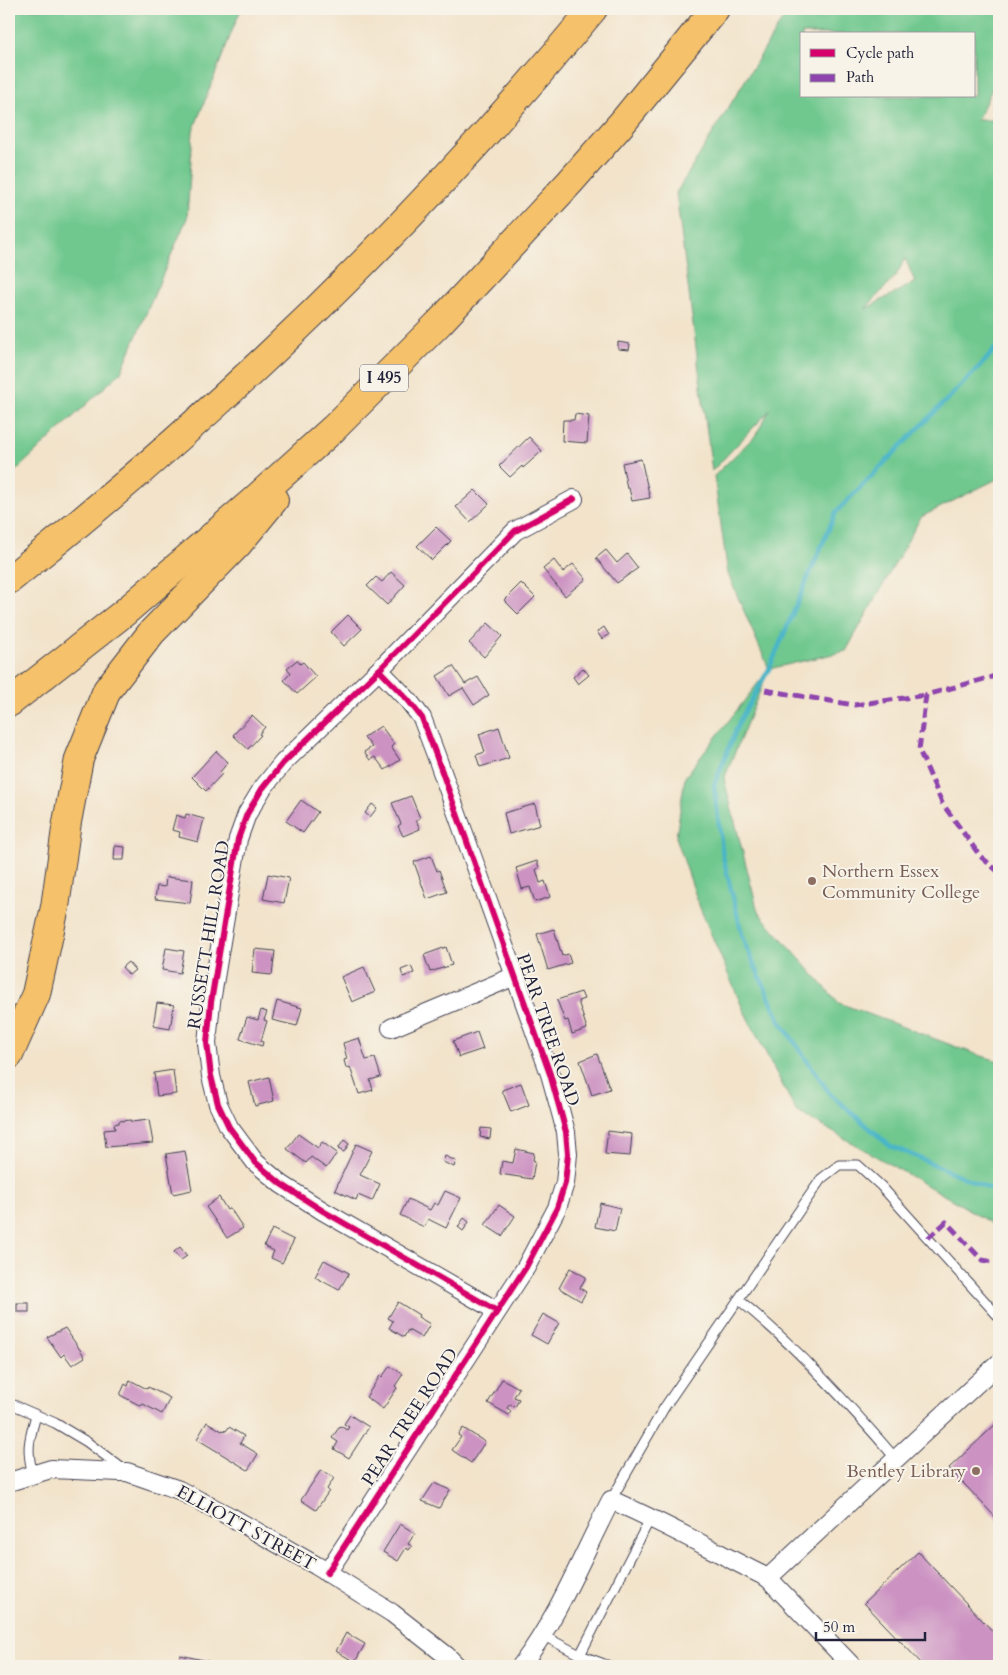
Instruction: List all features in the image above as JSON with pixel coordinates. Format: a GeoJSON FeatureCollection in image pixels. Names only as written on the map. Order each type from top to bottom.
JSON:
{"type":"FeatureCollection","features":[{"type":"Feature","properties":{"kind":"highway"},"geometry":{"type":"LineString","coordinates":[[9,580],[66,535],[187,430],[353,273],[472,148],[593,9]]}},
{"type":"Feature","properties":{"kind":"highway","name":"I 495"},"geometry":{"type":"LineString","coordinates":[[9,703],[125,612],[334,428],[439,323],[570,182],[622,123],[715,9]]}},
{"type":"Feature","properties":{"kind":"highway"},"geometry":{"type":"LineString","coordinates":[[9,1054],[36,994],[55,907],[67,822],[79,759],[107,690],[152,632],[238,544],[334,428]]}},
{"type":"Feature","properties":{"kind":"street","name":"RUSSETT HILL ROAD"},"geometry":{"type":"LineString","coordinates":[[497,1311],[323,1211],[281,1184],[255,1162],[229,1127],[218,1104],[211,1076],[207,1043],[211,1002],[238,839],[248,814],[262,789],[283,763],[379,670],[515,531],[574,499]]}},
{"type":"Feature","properties":{"kind":"street","name":"PEAR TREE ROAD"},"geometry":{"type":"LineString","coordinates":[[328,1573],[526,1267],[557,1208],[565,1183],[568,1154],[566,1132],[552,1082],[422,718],[408,700],[379,670]]}},
{"type":"Feature","properties":{"kind":"street"},"geometry":{"type":"LineString","coordinates":[[390,1028],[515,976]]}},
{"type":"Feature","properties":{"kind":"street"},"geometry":{"type":"LineString","coordinates":[[768,1578],[999,1362]]}},
{"type":"Feature","properties":{"kind":"street","name":"ELLIOTT STREET"},"geometry":{"type":"LineString","coordinates":[[9,1482],[51,1469],[128,1472],[179,1490],[239,1521],[392,1613],[448,1656],[457,1666]]}},
{"type":"Feature","properties":{"kind":"street"},"geometry":{"type":"LineString","coordinates":[[521,1666],[542,1635],[576,1572],[611,1500],[651,1517],[768,1578],[844,1663]]}},
{"type":"Feature","properties":{"kind":"lane"},"geometry":{"type":"LineString","coordinates":[[611,1500],[664,1408],[821,1179],[839,1165],[858,1165],[881,1186],[999,1317]]}},
{"type":"Feature","properties":{"kind":"lane"},"geometry":{"type":"LineString","coordinates":[[739,1300],[770,1325],[866,1424],[896,1458]]}},
{"type":"Feature","properties":{"kind":"lane"},"geometry":{"type":"LineString","coordinates":[[9,1403],[55,1423],[87,1442],[128,1472]]}},
{"type":"Feature","properties":{"kind":"lane"},"geometry":{"type":"LineString","coordinates":[[33,1474],[28,1456],[29,1438],[36,1415]]}},
{"type":"Feature","properties":{"kind":"lane"},"geometry":{"type":"LineString","coordinates":[[580,1655],[651,1517]]}},
{"type":"Feature","properties":{"kind":"lane"},"geometry":{"type":"LineString","coordinates":[[542,1635],[580,1655],[609,1666]]}},
{"type":"Feature","properties":{"kind":"green space"},"geometry":{"type":"Polygon","coordinates":[[[9,9],[242,9],[193,131],[187,218],[121,372],[9,477],[9,9]]]}},
{"type":"Feature","properties":{"kind":"green space"},"geometry":{"type":"Polygon","coordinates":[[[789,9],[999,9],[999,75],[977,120],[999,120],[999,478],[921,517],[846,651],[769,669],[728,574],[714,476],[755,436],[770,410],[712,471],[676,193],[789,9]],[[905,258],[896,276],[865,309],[915,282],[905,258]]]}},
{"type":"Feature","properties":{"kind":"green space"},"geometry":{"type":"Polygon","coordinates":[[[769,669],[724,779],[758,912],[839,1003],[978,1055],[999,1061],[999,1224],[995,1226],[796,1111],[743,1009],[700,908],[676,837],[685,777],[769,669]]]}},
{"type":"Feature","properties":{"kind":"building"},"geometry":{"type":"Polygon","coordinates":[[[618,342],[630,344],[629,350],[618,349],[618,342]]]}},
{"type":"Feature","properties":{"kind":"building"},"geometry":{"type":"Polygon","coordinates":[[[575,414],[589,416],[587,443],[562,441],[563,420],[574,420],[575,414]]]}},
{"type":"Feature","properties":{"kind":"building"},"geometry":{"type":"Polygon","coordinates":[[[529,437],[542,451],[510,477],[499,466],[529,437]]]}},
{"type":"Feature","properties":{"kind":"building"},"geometry":{"type":"Polygon","coordinates":[[[641,459],[650,498],[632,501],[629,488],[627,488],[622,463],[641,459]]]}},
{"type":"Feature","properties":{"kind":"building"},"geometry":{"type":"Polygon","coordinates":[[[475,490],[489,504],[470,522],[456,507],[475,490]]]}},
{"type":"Feature","properties":{"kind":"building"},"geometry":{"type":"Polygon","coordinates":[[[436,527],[451,541],[432,560],[417,546],[436,527]]]}},
{"type":"Feature","properties":{"kind":"building"},"geometry":{"type":"Polygon","coordinates":[[[606,550],[617,563],[627,554],[638,568],[617,583],[596,558],[606,550]]]}},
{"type":"Feature","properties":{"kind":"building"},"geometry":{"type":"Polygon","coordinates":[[[554,560],[563,572],[573,564],[586,579],[565,596],[543,569],[554,560]]]}},
{"type":"Feature","properties":{"kind":"building"},"geometry":{"type":"Polygon","coordinates":[[[391,572],[405,585],[387,605],[367,586],[376,577],[382,582],[391,572]]]}},
{"type":"Feature","properties":{"kind":"building"},"geometry":{"type":"Polygon","coordinates":[[[521,583],[535,597],[518,614],[504,600],[521,583]]]}},
{"type":"Feature","properties":{"kind":"building"},"geometry":{"type":"Polygon","coordinates":[[[348,615],[362,629],[344,646],[331,632],[348,615]]]}},
{"type":"Feature","properties":{"kind":"building"},"geometry":{"type":"Polygon","coordinates":[[[488,623],[502,636],[484,657],[469,643],[488,623]]]}},
{"type":"Feature","properties":{"kind":"building"},"geometry":{"type":"Polygon","coordinates":[[[604,627],[609,635],[602,639],[597,632],[604,627]]]}},
{"type":"Feature","properties":{"kind":"building"},"geometry":{"type":"Polygon","coordinates":[[[297,660],[300,664],[303,662],[316,677],[297,694],[284,680],[291,673],[287,668],[297,660]]]}},
{"type":"Feature","properties":{"kind":"building"},"geometry":{"type":"Polygon","coordinates":[[[453,666],[465,684],[478,677],[489,695],[474,705],[463,688],[449,696],[437,676],[453,666]]]}},
{"type":"Feature","properties":{"kind":"building"},"geometry":{"type":"Polygon","coordinates":[[[583,668],[589,675],[578,684],[573,677],[583,668]]]}},
{"type":"Feature","properties":{"kind":"building"},"geometry":{"type":"Polygon","coordinates":[[[252,715],[265,727],[259,734],[261,735],[248,749],[233,735],[252,715]]]}},
{"type":"Feature","properties":{"kind":"building"},"geometry":{"type":"Polygon","coordinates":[[[381,726],[394,744],[391,747],[400,760],[385,770],[375,757],[370,760],[364,752],[372,747],[364,737],[381,726]]]}},
{"type":"Feature","properties":{"kind":"building"},"geometry":{"type":"Polygon","coordinates":[[[499,727],[509,758],[480,767],[476,755],[485,752],[479,734],[499,727]]]}},
{"type":"Feature","properties":{"kind":"building"},"geometry":{"type":"Polygon","coordinates":[[[216,751],[228,762],[220,772],[222,774],[206,791],[192,777],[216,751]]]}},
{"type":"Feature","properties":{"kind":"building"},"geometry":{"type":"Polygon","coordinates":[[[411,796],[420,818],[416,820],[420,829],[403,836],[398,826],[401,824],[392,803],[411,796]]]}},
{"type":"Feature","properties":{"kind":"building"},"geometry":{"type":"Polygon","coordinates":[[[301,800],[318,812],[303,833],[286,821],[301,800]]]}},
{"type":"Feature","properties":{"kind":"building"},"geometry":{"type":"Polygon","coordinates":[[[372,804],[377,808],[370,817],[365,813],[372,804]]]}},
{"type":"Feature","properties":{"kind":"building"},"geometry":{"type":"Polygon","coordinates":[[[535,804],[540,825],[509,834],[504,813],[535,804]]]}},
{"type":"Feature","properties":{"kind":"building"},"geometry":{"type":"Polygon","coordinates":[[[186,814],[204,819],[198,842],[179,837],[180,832],[172,830],[176,815],[185,818],[186,814]]]}},
{"type":"Feature","properties":{"kind":"building"},"geometry":{"type":"Polygon","coordinates":[[[115,846],[125,847],[124,860],[114,860],[115,846]]]}},
{"type":"Feature","properties":{"kind":"building"},"geometry":{"type":"Polygon","coordinates":[[[431,856],[437,871],[439,870],[447,892],[427,899],[414,862],[431,856]]]}},
{"type":"Feature","properties":{"kind":"building"},"geometry":{"type":"Polygon","coordinates":[[[537,861],[539,868],[536,869],[540,883],[545,881],[550,897],[535,902],[530,887],[522,889],[516,868],[537,861]]]}},
{"type":"Feature","properties":{"kind":"building"},"geometry":{"type":"Polygon","coordinates":[[[268,874],[289,878],[284,903],[263,899],[268,874]]]}},
{"type":"Feature","properties":{"kind":"building"},"geometry":{"type":"Polygon","coordinates":[[[166,877],[193,880],[190,903],[155,899],[157,886],[165,887],[166,877]]]}},
{"type":"Feature","properties":{"kind":"building"},"geometry":{"type":"Polygon","coordinates":[[[554,929],[562,956],[568,954],[571,963],[548,970],[537,934],[554,929]]]}},
{"type":"Feature","properties":{"kind":"building"},"geometry":{"type":"Polygon","coordinates":[[[446,947],[452,965],[430,972],[424,955],[446,947]]]}},
{"type":"Feature","properties":{"kind":"building"},"geometry":{"type":"Polygon","coordinates":[[[166,948],[184,951],[180,973],[162,970],[166,948]]]}},
{"type":"Feature","properties":{"kind":"building"},"geometry":{"type":"Polygon","coordinates":[[[255,949],[275,951],[272,975],[252,973],[255,949]]]}},
{"type":"Feature","properties":{"kind":"building"},"geometry":{"type":"Polygon","coordinates":[[[128,962],[135,970],[129,975],[122,967],[128,962]]]}},
{"type":"Feature","properties":{"kind":"building"},"geometry":{"type":"Polygon","coordinates":[[[411,966],[414,973],[403,977],[401,970],[411,966]]]}},
{"type":"Feature","properties":{"kind":"building"},"geometry":{"type":"Polygon","coordinates":[[[364,967],[375,992],[352,1002],[341,977],[364,967]]]}},
{"type":"Feature","properties":{"kind":"building"},"geometry":{"type":"Polygon","coordinates":[[[581,992],[584,999],[578,1001],[587,1029],[572,1034],[568,1020],[565,1021],[557,1000],[581,992]]]}},
{"type":"Feature","properties":{"kind":"building"},"geometry":{"type":"Polygon","coordinates":[[[277,1001],[302,1008],[297,1026],[272,1020],[277,1001]]]}},
{"type":"Feature","properties":{"kind":"building"},"geometry":{"type":"Polygon","coordinates":[[[157,1003],[174,1005],[170,1029],[153,1026],[157,1003]]]}},
{"type":"Feature","properties":{"kind":"building"},"geometry":{"type":"Polygon","coordinates":[[[261,1010],[267,1012],[264,1020],[267,1021],[261,1041],[263,1042],[262,1046],[240,1039],[247,1017],[258,1020],[261,1010]]]}},
{"type":"Feature","properties":{"kind":"building"},"geometry":{"type":"Polygon","coordinates":[[[477,1032],[483,1049],[459,1057],[453,1041],[477,1032]]]}},
{"type":"Feature","properties":{"kind":"building"},"geometry":{"type":"Polygon","coordinates":[[[359,1038],[366,1060],[375,1058],[381,1077],[370,1080],[373,1090],[359,1094],[350,1067],[346,1068],[344,1060],[347,1059],[343,1043],[359,1038]]]}},
{"type":"Feature","properties":{"kind":"building"},"geometry":{"type":"Polygon","coordinates":[[[597,1054],[610,1089],[592,1095],[580,1061],[597,1054]]]}},
{"type":"Feature","properties":{"kind":"building"},"geometry":{"type":"Polygon","coordinates":[[[173,1070],[176,1094],[157,1096],[154,1073],[173,1070]]]}},
{"type":"Feature","properties":{"kind":"building"},"geometry":{"type":"Polygon","coordinates":[[[269,1077],[274,1101],[255,1106],[249,1082],[269,1077]]]}},
{"type":"Feature","properties":{"kind":"building"},"geometry":{"type":"Polygon","coordinates":[[[521,1083],[529,1105],[511,1112],[502,1090],[521,1083]]]}},
{"type":"Feature","properties":{"kind":"building"},"geometry":{"type":"Polygon","coordinates":[[[131,1120],[131,1122],[149,1120],[153,1143],[106,1147],[104,1130],[115,1129],[114,1124],[119,1123],[119,1121],[131,1120]]]}},
{"type":"Feature","properties":{"kind":"building"},"geometry":{"type":"Polygon","coordinates":[[[481,1128],[491,1129],[490,1139],[480,1137],[481,1128]]]}},
{"type":"Feature","properties":{"kind":"building"},"geometry":{"type":"Polygon","coordinates":[[[608,1131],[632,1134],[630,1156],[605,1154],[608,1131]]]}},
{"type":"Feature","properties":{"kind":"building"},"geometry":{"type":"Polygon","coordinates":[[[298,1134],[318,1148],[322,1142],[337,1153],[326,1168],[311,1157],[306,1163],[287,1149],[298,1134]]]}},
{"type":"Feature","properties":{"kind":"building"},"geometry":{"type":"Polygon","coordinates":[[[344,1140],[349,1144],[344,1152],[338,1149],[344,1140]]]}},
{"type":"Feature","properties":{"kind":"building"},"geometry":{"type":"Polygon","coordinates":[[[356,1144],[372,1151],[360,1175],[380,1184],[372,1201],[358,1195],[356,1200],[335,1190],[356,1144]]]}},
{"type":"Feature","properties":{"kind":"building"},"geometry":{"type":"Polygon","coordinates":[[[516,1149],[534,1153],[533,1160],[535,1161],[532,1179],[500,1174],[502,1161],[513,1163],[516,1149]]]}},
{"type":"Feature","properties":{"kind":"building"},"geometry":{"type":"Polygon","coordinates":[[[185,1151],[192,1190],[173,1194],[166,1154],[185,1151]]]}},
{"type":"Feature","properties":{"kind":"building"},"geometry":{"type":"Polygon","coordinates":[[[445,1156],[456,1161],[454,1167],[443,1162],[445,1156]]]}},
{"type":"Feature","properties":{"kind":"building"},"geometry":{"type":"Polygon","coordinates":[[[445,1191],[461,1198],[446,1228],[428,1219],[424,1227],[400,1215],[408,1199],[430,1210],[434,1203],[438,1205],[445,1191]]]}},
{"type":"Feature","properties":{"kind":"building"},"geometry":{"type":"Polygon","coordinates":[[[219,1197],[227,1210],[230,1208],[243,1228],[227,1238],[206,1207],[219,1197]]]}},
{"type":"Feature","properties":{"kind":"building"},"geometry":{"type":"Polygon","coordinates":[[[600,1203],[620,1208],[615,1231],[595,1227],[600,1203]]]}},
{"type":"Feature","properties":{"kind":"building"},"geometry":{"type":"Polygon","coordinates":[[[499,1205],[515,1216],[502,1236],[485,1225],[499,1205]]]}},
{"type":"Feature","properties":{"kind":"building"},"geometry":{"type":"Polygon","coordinates":[[[464,1218],[469,1222],[463,1231],[458,1227],[464,1218]]]}},
{"type":"Feature","properties":{"kind":"building"},"geometry":{"type":"Polygon","coordinates":[[[272,1229],[294,1240],[282,1263],[271,1258],[274,1251],[264,1246],[272,1229]]]}},
{"type":"Feature","properties":{"kind":"building"},"geometry":{"type":"Polygon","coordinates":[[[180,1247],[187,1256],[181,1260],[174,1252],[180,1247]]]}},
{"type":"Feature","properties":{"kind":"building"},"geometry":{"type":"Polygon","coordinates":[[[324,1260],[349,1273],[339,1290],[315,1277],[324,1260]]]}},
{"type":"Feature","properties":{"kind":"building"},"geometry":{"type":"Polygon","coordinates":[[[570,1268],[586,1277],[580,1288],[586,1292],[581,1301],[559,1288],[570,1268]]]}},
{"type":"Feature","properties":{"kind":"building"},"geometry":{"type":"Polygon","coordinates":[[[398,1302],[430,1324],[422,1338],[408,1330],[404,1337],[389,1328],[393,1321],[388,1318],[398,1302]]]}},
{"type":"Feature","properties":{"kind":"building"},"geometry":{"type":"Polygon","coordinates":[[[17,1303],[29,1303],[29,1312],[17,1312],[17,1303]]]}},
{"type":"Feature","properties":{"kind":"building"},"geometry":{"type":"Polygon","coordinates":[[[543,1314],[559,1323],[547,1344],[531,1335],[543,1314]]]}},
{"type":"Feature","properties":{"kind":"building"},"geometry":{"type":"Polygon","coordinates":[[[65,1328],[85,1357],[72,1365],[64,1354],[61,1357],[47,1337],[65,1328]]]}},
{"type":"Feature","properties":{"kind":"building"},"geometry":{"type":"Polygon","coordinates":[[[390,1366],[403,1374],[395,1386],[397,1388],[383,1409],[366,1397],[380,1376],[382,1377],[390,1366]]]}},
{"type":"Feature","properties":{"kind":"building"},"geometry":{"type":"Polygon","coordinates":[[[502,1379],[519,1388],[514,1397],[519,1399],[515,1407],[510,1404],[507,1408],[511,1411],[509,1415],[488,1403],[502,1379]]]}},
{"type":"Feature","properties":{"kind":"building"},"geometry":{"type":"Polygon","coordinates":[[[130,1380],[170,1398],[162,1414],[120,1395],[125,1384],[128,1386],[130,1380]]]}},
{"type":"Feature","properties":{"kind":"building"},"geometry":{"type":"Polygon","coordinates":[[[350,1415],[369,1427],[349,1458],[334,1449],[338,1442],[332,1438],[340,1426],[347,1430],[349,1427],[344,1424],[350,1415]]]}},
{"type":"Feature","properties":{"kind":"building","name":"Bentley Library"},"geometry":{"type":"Polygon","coordinates":[[[999,1421],[999,1521],[949,1468],[999,1421]]]}},
{"type":"Feature","properties":{"kind":"building"},"geometry":{"type":"Polygon","coordinates":[[[207,1422],[222,1431],[226,1431],[229,1427],[244,1436],[240,1443],[258,1454],[248,1470],[197,1439],[207,1422]]]}},
{"type":"Feature","properties":{"kind":"building"},"geometry":{"type":"Polygon","coordinates":[[[463,1428],[485,1442],[471,1463],[452,1450],[461,1437],[458,1435],[463,1428]]]}},
{"type":"Feature","properties":{"kind":"building"},"geometry":{"type":"Polygon","coordinates":[[[321,1470],[334,1478],[327,1489],[329,1491],[316,1510],[301,1500],[321,1470]]]}},
{"type":"Feature","properties":{"kind":"building"},"geometry":{"type":"Polygon","coordinates":[[[434,1483],[450,1490],[439,1508],[422,1501],[434,1483]]]}},
{"type":"Feature","properties":{"kind":"building"},"geometry":{"type":"Polygon","coordinates":[[[400,1524],[415,1533],[408,1544],[412,1546],[409,1550],[406,1548],[398,1561],[383,1552],[400,1524]]]}},
{"type":"Feature","properties":{"kind":"building"},"geometry":{"type":"Polygon","coordinates":[[[918,1552],[999,1638],[999,1666],[924,1666],[864,1603],[918,1552]]]}},
{"type":"Feature","properties":{"kind":"building"},"geometry":{"type":"Polygon","coordinates":[[[346,1633],[365,1644],[355,1662],[336,1651],[346,1633]]]}},
{"type":"Feature","properties":{"kind":"building"},"geometry":{"type":"Polygon","coordinates":[[[180,1655],[208,1661],[207,1666],[177,1666],[180,1655]]]}},
{"type":"Feature","properties":{"kind":"waterway"},"geometry":{"type":"LineString","coordinates":[[999,344],[985,361],[836,512],[769,669],[739,722],[714,785],[723,857],[744,942],[780,1021],[830,1094],[889,1145],[993,1190],[999,1189]]}},
{"type":"Feature","properties":{"kind":"marked path"},"geometry":{"type":"LineString","coordinates":[[999,675],[926,695],[919,750],[942,803],[980,856],[999,872]]}},
{"type":"Feature","properties":{"kind":"marked path"},"geometry":{"type":"LineString","coordinates":[[765,690],[854,705],[926,695]]}},
{"type":"Feature","properties":{"kind":"marked path"},"geometry":{"type":"LineString","coordinates":[[928,1238],[946,1222],[982,1260],[999,1263]]}},
{"type":"Feature","properties":{"kind":"cycle path"},"geometry":{"type":"LineString","coordinates":[[497,1311],[323,1211],[281,1184],[255,1162],[229,1127],[218,1104],[211,1076],[207,1043],[211,1002],[238,839],[247,814],[262,789],[283,763],[379,670],[515,531],[574,499]]}},
{"type":"Feature","properties":{"kind":"cycle path"},"geometry":{"type":"LineString","coordinates":[[327,1573],[526,1267],[557,1208],[565,1183],[568,1154],[566,1132],[550,1074],[422,718],[408,700],[379,670]]}},
{"type":"Feature","properties":{"kind":"place","name":"Northern Essex Community College"},"geometry":{"type":"Point","coordinates":[812,881]}},
{"type":"Feature","properties":{"kind":"place","name":"Bentley Library"},"geometry":{"type":"Point","coordinates":[976,1471]}}]}
